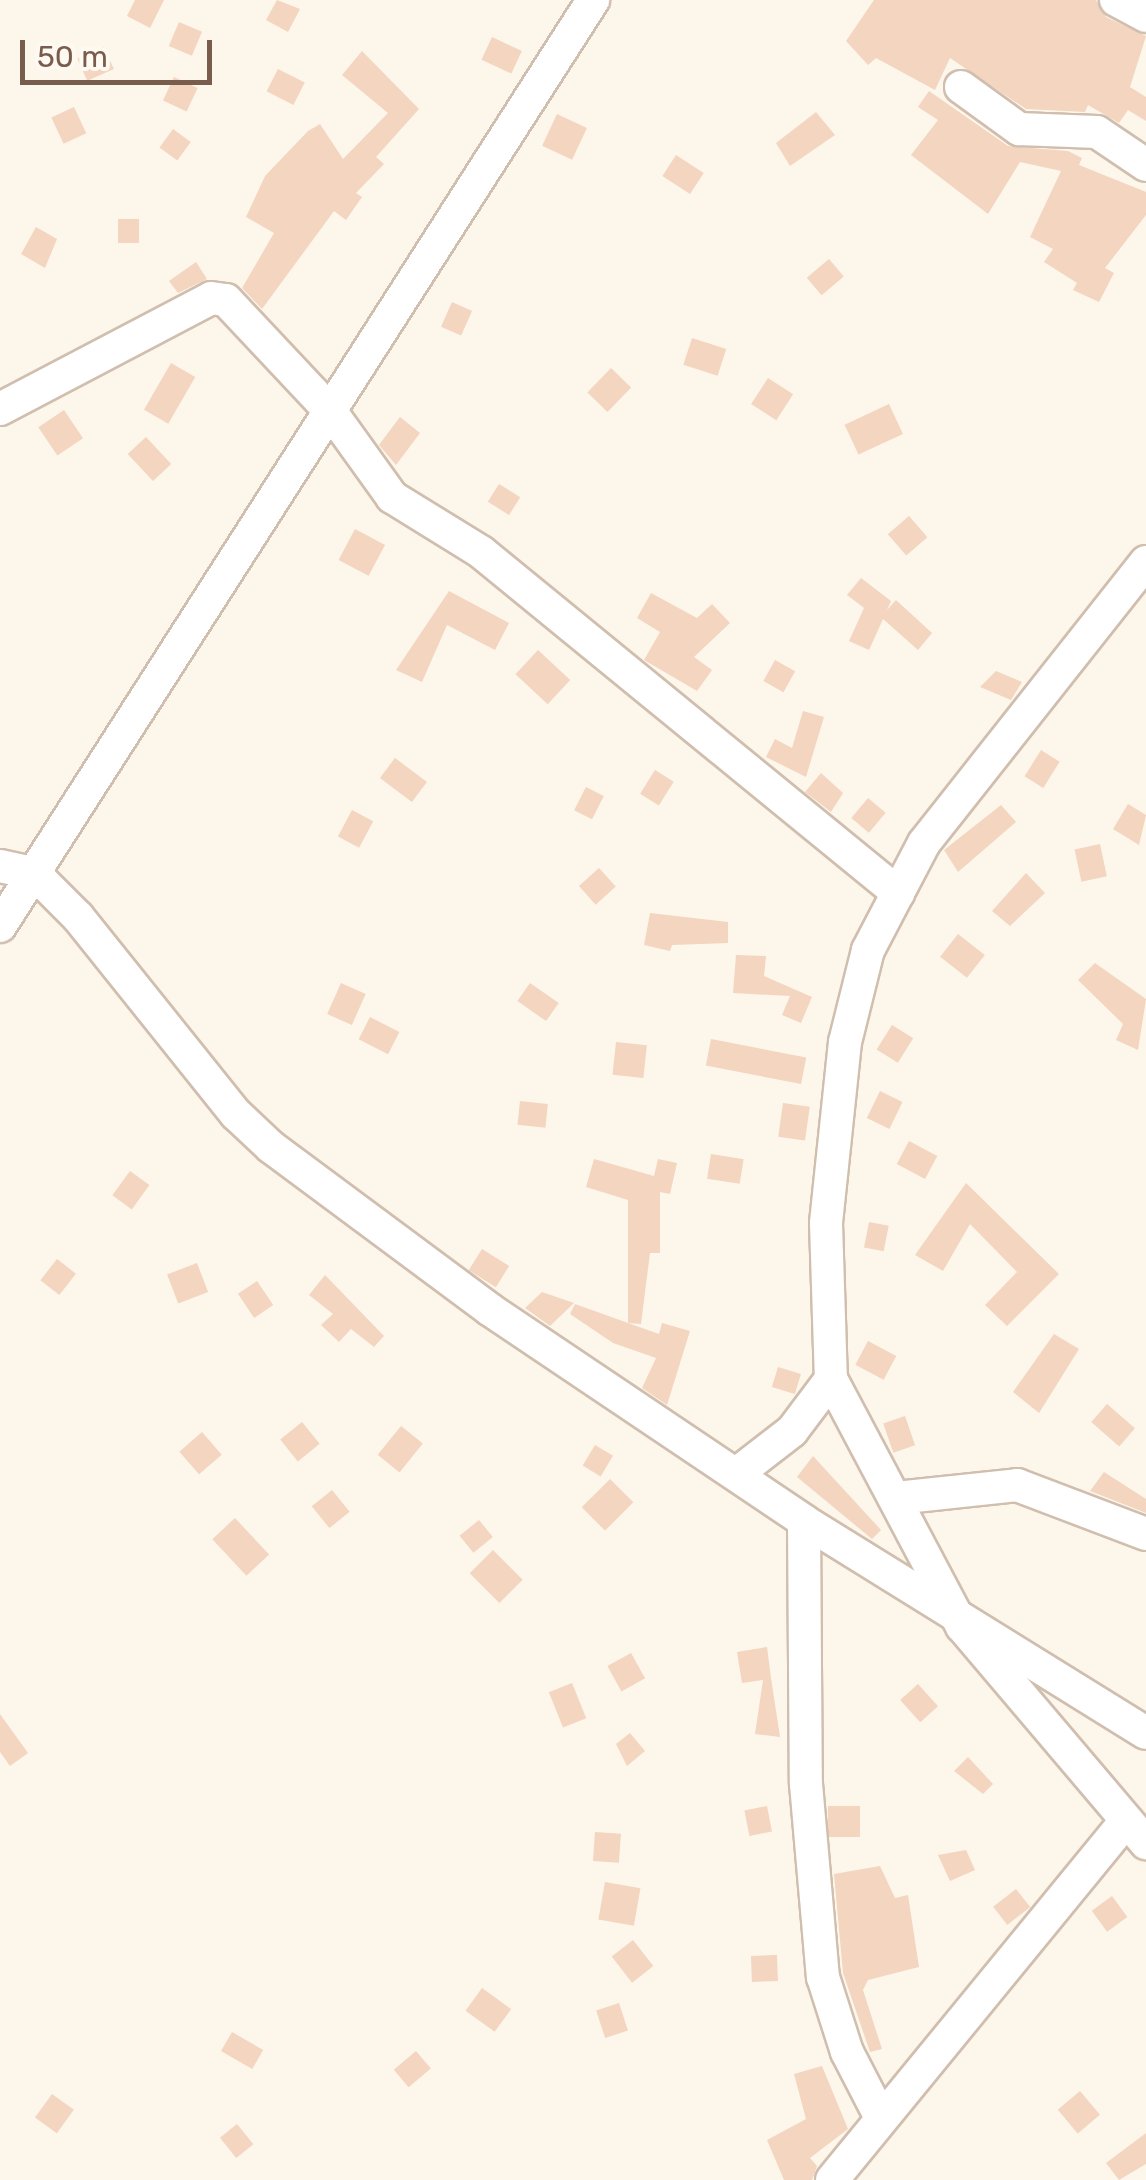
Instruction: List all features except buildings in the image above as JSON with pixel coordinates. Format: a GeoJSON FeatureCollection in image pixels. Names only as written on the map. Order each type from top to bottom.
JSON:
{"type":"FeatureCollection","features":[{"type":"Feature","properties":{"kind":"street"},"geometry":{"type":"LineString","coordinates":[[0,926],[593,0]]}},
{"type":"Feature","properties":{"kind":"street"},"geometry":{"type":"LineString","coordinates":[[1116,0],[1146,16]]}},
{"type":"Feature","properties":{"kind":"street"},"geometry":{"type":"LineString","coordinates":[[961,87],[1019,129],[1092,130],[1146,165]]}},
{"type":"Feature","properties":{"kind":"street"},"geometry":{"type":"LineString","coordinates":[[0,409],[219,298],[331,412],[392,497],[480,552],[898,893]]}},
{"type":"Feature","properties":{"kind":"street"},"geometry":{"type":"LineString","coordinates":[[832,2180],[876,2134],[881,2118],[1135,1832],[962,1626],[831,1379],[832,1122],[868,950],[924,843],[1146,562]]}},
{"type":"Feature","properties":{"kind":"street"},"geometry":{"type":"LineString","coordinates":[[0,866],[34,873],[271,1147],[490,1310],[739,1472],[804,1521],[962,1626],[1146,1733]]}},
{"type":"Feature","properties":{"kind":"street"},"geometry":{"type":"LineString","coordinates":[[739,1472],[792,1431],[831,1379]]}},
{"type":"Feature","properties":{"kind":"street"},"geometry":{"type":"LineString","coordinates":[[896,1498],[1016,1485],[1146,1534]]}},
{"type":"Feature","properties":{"kind":"street"},"geometry":{"type":"LineString","coordinates":[[804,1521],[806,1784],[824,1976],[847,2052],[881,2118]]}}]}
